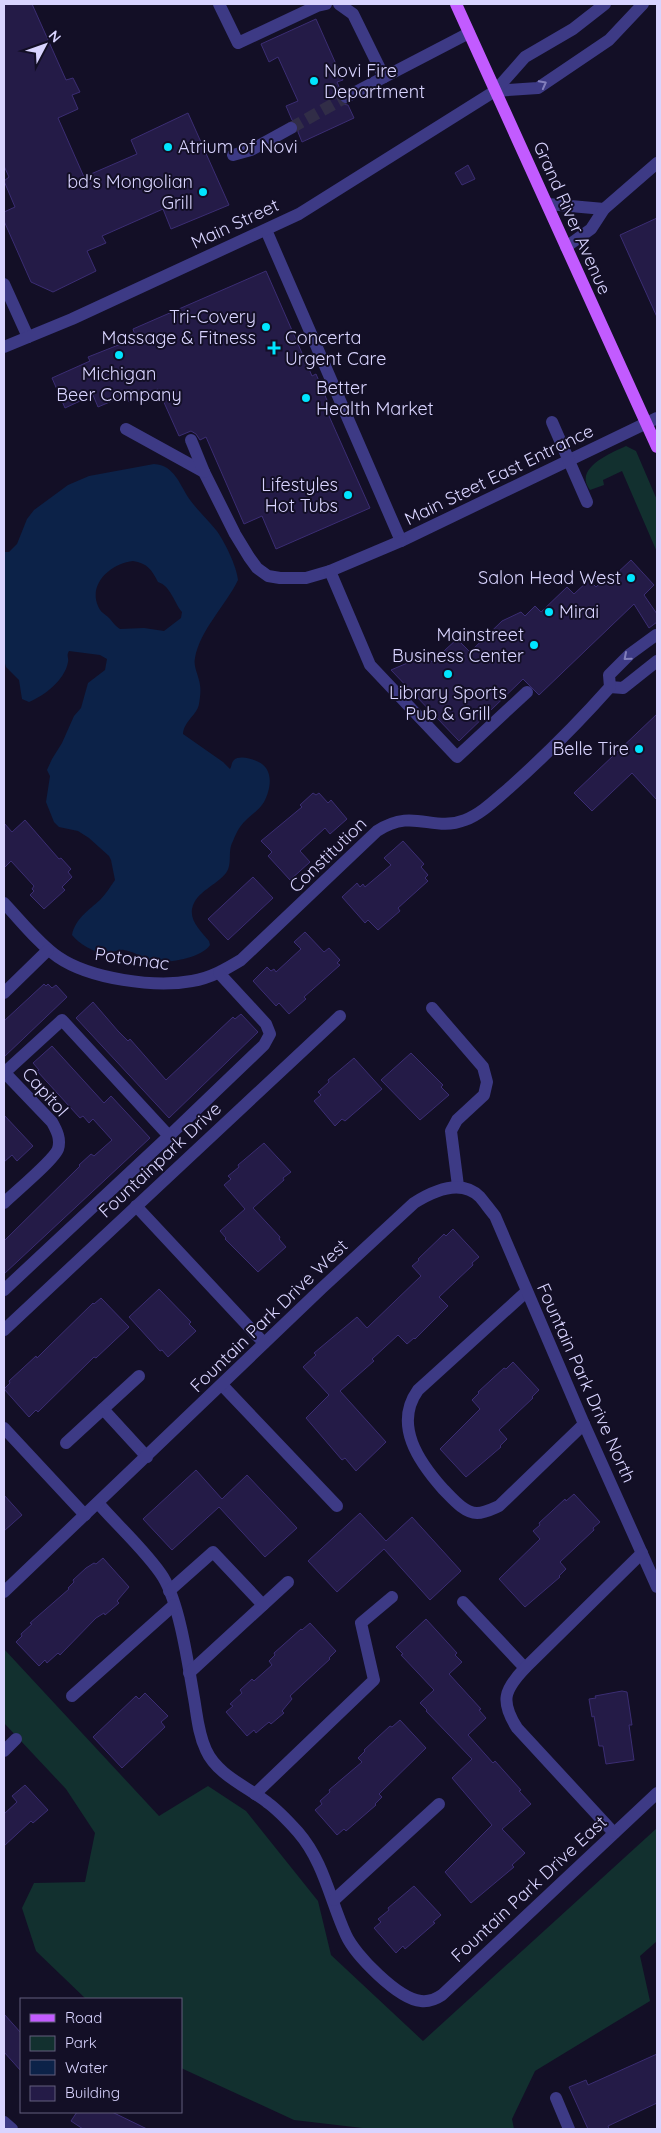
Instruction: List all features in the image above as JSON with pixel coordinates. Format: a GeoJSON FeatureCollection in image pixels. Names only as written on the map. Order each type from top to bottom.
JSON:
{"type":"FeatureCollection","features":[{"type":"Feature","properties":{"kind":"main road","name":"Grand River Avenue"},"geometry":{"type":"LineString","coordinates":[[456,4],[566,247],[652,420],[657,447]]}},
{"type":"Feature","properties":{"kind":"street"},"geometry":{"type":"LineString","coordinates":[[219,4],[238,43],[317,6],[326,4]]}},
{"type":"Feature","properties":{"kind":"street"},"geometry":{"type":"LineString","coordinates":[[339,4],[349,10],[359,25],[384,77]]}},
{"type":"Feature","properties":{"kind":"street"},"geometry":{"type":"LineString","coordinates":[[495,92],[525,56],[573,29],[605,4]]}},
{"type":"Feature","properties":{"kind":"street"},"geometry":{"type":"LineString","coordinates":[[495,92],[538,88],[610,40],[643,4]]}},
{"type":"Feature","properties":{"kind":"street"},"geometry":{"type":"LineString","coordinates":[[346,97],[469,32]]}},
{"type":"Feature","properties":{"kind":"street","name":"Main Street"},"geometry":{"type":"LineString","coordinates":[[28,337],[299,214],[495,92]]}},
{"type":"Feature","properties":{"kind":"street"},"geometry":{"type":"LineString","coordinates":[[233,156],[250,150],[291,128]]}},
{"type":"Feature","properties":{"kind":"street"},"geometry":{"type":"LineString","coordinates":[[566,247],[591,229],[604,209],[657,163]]}},
{"type":"Feature","properties":{"kind":"street"},"geometry":{"type":"LineString","coordinates":[[548,204],[604,209]]}},
{"type":"Feature","properties":{"kind":"street","name":"Main Steet East Entrance"},"geometry":{"type":"LineString","coordinates":[[266,230],[401,541],[652,420]]}},
{"type":"Feature","properties":{"kind":"street"},"geometry":{"type":"LineString","coordinates":[[4,284],[28,337],[4,346]]}},
{"type":"Feature","properties":{"kind":"street"},"geometry":{"type":"LineString","coordinates":[[552,422],[587,502]]}},
{"type":"Feature","properties":{"kind":"street"},"geometry":{"type":"LineString","coordinates":[[126,429],[204,472]]}},
{"type":"Feature","properties":{"kind":"street"},"geometry":{"type":"LineString","coordinates":[[191,440],[204,472],[235,534],[257,568],[268,576],[306,578],[330,571],[401,541]]}},
{"type":"Feature","properties":{"kind":"street"},"geometry":{"type":"LineString","coordinates":[[330,571],[370,665],[457,757],[527,692]]}},
{"type":"Feature","properties":{"kind":"street","name":"Constitution"},"geometry":{"type":"LineString","coordinates":[[220,973],[241,960],[377,830],[389,823],[410,819],[439,824],[454,823],[466,820],[477,814],[546,755],[610,687],[609,675],[614,669],[656,634]]}},
{"type":"Feature","properties":{"kind":"street"},"geometry":{"type":"LineString","coordinates":[[610,687],[623,688],[657,661]]}},
{"type":"Feature","properties":{"kind":"street","name":"Potomac"},"geometry":{"type":"LineString","coordinates":[[4,903],[48,950],[73,966],[92,973],[143,982],[169,983],[192,982],[220,973]]}},
{"type":"Feature","properties":{"kind":"street"},"geometry":{"type":"LineString","coordinates":[[4,993],[48,950]]}},
{"type":"Feature","properties":{"kind":"street"},"geometry":{"type":"LineString","coordinates":[[4,1290],[264,1045],[270,1034],[266,1024],[220,973]]}},
{"type":"Feature","properties":{"kind":"street"},"geometry":{"type":"LineString","coordinates":[[432,1008],[483,1067],[487,1082],[484,1095],[457,1120],[451,1131],[458,1186]]}},
{"type":"Feature","properties":{"kind":"street","name":"Fountainpark Drive"},"geometry":{"type":"LineString","coordinates":[[4,1330],[340,1016]]}},
{"type":"Feature","properties":{"kind":"street"},"geometry":{"type":"LineString","coordinates":[[4,1073],[62,1020],[169,1136]]}},
{"type":"Feature","properties":{"kind":"street","name":"Capitol"},"geometry":{"type":"LineString","coordinates":[[4,1073],[52,1122],[59,1141],[57,1151],[50,1159],[4,1203]]}},
{"type":"Feature","properties":{"kind":"street","name":"Fountain Park Drive North"},"geometry":{"type":"LineString","coordinates":[[458,1186],[479,1196],[495,1216],[526,1292],[657,1587]]}},
{"type":"Feature","properties":{"kind":"street","name":"Fountain Park Drive West"},"geometry":{"type":"LineString","coordinates":[[98,1503],[264,1343],[414,1203],[431,1193],[458,1186]]}},
{"type":"Feature","properties":{"kind":"street"},"geometry":{"type":"LineString","coordinates":[[136,1206],[264,1343]]}},
{"type":"Feature","properties":{"kind":"street"},"geometry":{"type":"LineString","coordinates":[[526,1292],[418,1390],[411,1400],[408,1410],[409,1435],[416,1454],[427,1471],[454,1501],[476,1513],[488,1511],[499,1506],[584,1424]]}},
{"type":"Feature","properties":{"kind":"street"},"geometry":{"type":"LineString","coordinates":[[66,1443],[139,1376]]}},
{"type":"Feature","properties":{"kind":"street"},"geometry":{"type":"LineString","coordinates":[[222,1385],[337,1506]]}},
{"type":"Feature","properties":{"kind":"street"},"geometry":{"type":"LineString","coordinates":[[103,1409],[147,1457]]}},
{"type":"Feature","properties":{"kind":"street"},"geometry":{"type":"LineString","coordinates":[[4,1428],[85,1515]]}},
{"type":"Feature","properties":{"kind":"street"},"geometry":{"type":"LineString","coordinates":[[4,1592],[98,1503],[155,1566],[169,1591],[181,1629],[197,1720],[206,1751],[223,1771],[285,1818],[303,1839],[320,1867],[334,1900],[439,1804]]}},
{"type":"Feature","properties":{"kind":"street"},"geometry":{"type":"LineString","coordinates":[[169,1591],[213,1552],[263,1605]]}},
{"type":"Feature","properties":{"kind":"street"},"geometry":{"type":"LineString","coordinates":[[614,1833],[524,1737],[510,1718],[506,1696],[511,1683],[525,1668],[642,1553]]}},
{"type":"Feature","properties":{"kind":"street"},"geometry":{"type":"LineString","coordinates":[[189,1673],[288,1582]]}},
{"type":"Feature","properties":{"kind":"street"},"geometry":{"type":"LineString","coordinates":[[255,1794],[374,1680],[361,1623],[392,1597]]}},
{"type":"Feature","properties":{"kind":"street"},"geometry":{"type":"LineString","coordinates":[[463,1602],[525,1668]]}},
{"type":"Feature","properties":{"kind":"street"},"geometry":{"type":"LineString","coordinates":[[72,1696],[174,1605]]}},
{"type":"Feature","properties":{"kind":"street"},"geometry":{"type":"LineString","coordinates":[[4,1751],[16,1740]]}},
{"type":"Feature","properties":{"kind":"street","name":"Fountain Park Drive East"},"geometry":{"type":"LineString","coordinates":[[334,1900],[346,1936],[367,1964],[407,1996],[420,2001],[432,2000],[442,1995],[657,1793]]}},
{"type":"Feature","properties":{"kind":"street"},"geometry":{"type":"LineString","coordinates":[[556,2098],[569,2129]]}},
{"type":"Feature","properties":{"kind":"street"},"geometry":{"type":"LineString","coordinates":[[4,2122],[12,2129]]}},
{"type":"Feature","properties":{"kind":"green space"},"geometry":{"type":"Polygon","coordinates":[[[626,446],[636,451],[657,500],[657,552],[622,471],[603,480],[604,485],[590,490],[586,482],[586,475],[596,462],[626,446]]]}},
{"type":"Feature","properties":{"kind":"green space"},"geometry":{"type":"Polygon","coordinates":[[[4,1649],[159,1816],[208,1786],[246,1811],[318,1901],[331,1955],[423,2041],[657,1828],[657,1941],[640,1956],[650,2001],[535,2071],[512,2119],[514,2129],[371,2129],[294,2120],[182,2068],[182,1998],[85,1998],[36,1951],[22,1908],[34,1883],[85,1882],[95,1833],[66,1789],[4,1723],[4,1649]]]}},
{"type":"Feature","properties":{"kind":"water"},"geometry":{"type":"Polygon","coordinates":[[[154,464],[167,468],[176,477],[193,504],[219,534],[230,554],[238,580],[202,638],[198,648],[195,668],[200,687],[199,704],[186,725],[183,734],[230,769],[233,761],[237,758],[248,758],[260,762],[268,772],[270,782],[264,802],[237,832],[231,845],[229,866],[226,873],[202,893],[194,903],[192,909],[193,918],[210,945],[201,953],[180,960],[160,962],[124,950],[105,954],[87,947],[72,935],[79,920],[102,898],[115,880],[109,856],[78,831],[59,827],[54,822],[46,802],[50,776],[47,770],[74,716],[81,708],[88,683],[105,670],[107,659],[100,655],[69,651],[68,662],[63,675],[41,696],[29,702],[22,699],[19,680],[6,667],[4,660],[4,552],[9,552],[17,544],[27,519],[34,510],[68,485],[89,476],[154,464]],[[133,561],[110,570],[99,582],[96,590],[98,606],[120,629],[144,628],[164,631],[181,618],[182,612],[169,591],[158,582],[154,574],[142,563],[133,561]]]}},
{"type":"Feature","properties":{"kind":"building","name":"Atrium of Novi"},"geometry":{"type":"Polygon","coordinates":[[[4,4],[32,4],[66,80],[73,78],[80,92],[72,95],[78,109],[58,118],[84,177],[137,154],[131,140],[188,113],[229,205],[171,229],[163,209],[102,236],[106,243],[87,251],[96,271],[53,292],[31,282],[4,221],[4,212],[15,207],[4,181],[9,177],[4,166],[4,4]]]}},
{"type":"Feature","properties":{"kind":"building","name":"Novi Fire Department"},"geometry":{"type":"Polygon","coordinates":[[[316,19],[343,80],[337,82],[341,91],[338,96],[339,100],[342,104],[348,105],[354,118],[302,142],[298,132],[298,125],[292,120],[286,106],[298,101],[278,57],[269,62],[261,44],[316,19]]]}},
{"type":"Feature","properties":{"kind":"building"},"geometry":{"type":"Polygon","coordinates":[[[468,165],[475,179],[462,185],[455,173],[468,165]]]}},
{"type":"Feature","properties":{"kind":"building"},"geometry":{"type":"Polygon","coordinates":[[[657,218],[657,317],[620,235],[657,218]]]}},
{"type":"Feature","properties":{"kind":"building"},"geometry":{"type":"Polygon","coordinates":[[[266,271],[312,376],[316,374],[329,405],[325,407],[370,508],[276,549],[262,516],[244,524],[206,437],[200,440],[191,431],[179,436],[158,389],[129,402],[126,395],[98,407],[93,395],[65,408],[52,378],[90,361],[88,357],[136,338],[133,329],[266,271]]]}},
{"type":"Feature","properties":{"kind":"building","name":"Mainstreet Business Center"},"geometry":{"type":"Polygon","coordinates":[[[631,560],[654,585],[644,595],[657,614],[657,622],[649,628],[634,604],[539,695],[523,679],[459,741],[391,670],[426,655],[432,662],[457,639],[470,652],[502,621],[521,612],[525,616],[535,606],[541,612],[567,587],[574,594],[589,580],[596,587],[611,573],[614,576],[631,560]]]}},
{"type":"Feature","properties":{"kind":"building","name":"Belle Tire"},"geometry":{"type":"Polygon","coordinates":[[[657,714],[657,800],[632,773],[592,811],[574,793],[657,714]]]}},
{"type":"Feature","properties":{"kind":"building"},"geometry":{"type":"Polygon","coordinates":[[[313,793],[316,795],[319,793],[328,803],[331,800],[347,819],[330,834],[325,828],[300,851],[310,862],[290,880],[268,856],[272,852],[261,841],[302,807],[300,805],[313,793]]]}},
{"type":"Feature","properties":{"kind":"building"},"geometry":{"type":"Polygon","coordinates":[[[25,820],[59,859],[61,858],[71,869],[68,872],[72,877],[62,887],[65,890],[44,909],[30,895],[34,891],[32,889],[34,886],[11,861],[4,868],[4,823],[12,832],[25,820]]]}},
{"type":"Feature","properties":{"kind":"building"},"geometry":{"type":"Polygon","coordinates":[[[403,841],[424,864],[421,867],[428,875],[425,878],[428,881],[398,908],[400,911],[378,930],[368,920],[365,923],[342,897],[357,883],[360,887],[363,884],[365,887],[391,865],[384,858],[403,841]]]}},
{"type":"Feature","properties":{"kind":"building"},"geometry":{"type":"Polygon","coordinates":[[[253,877],[273,898],[228,940],[208,919],[253,877]]]}},
{"type":"Feature","properties":{"kind":"building"},"geometry":{"type":"Polygon","coordinates":[[[305,932],[324,952],[329,948],[340,960],[337,963],[340,965],[304,997],[306,999],[289,1014],[279,1003],[276,1006],[253,981],[267,967],[271,971],[274,969],[276,972],[301,949],[294,942],[305,932]]]}},
{"type":"Feature","properties":{"kind":"building"},"geometry":{"type":"Polygon","coordinates":[[[44,984],[46,986],[48,984],[52,988],[56,985],[67,997],[4,1057],[4,1021],[44,984]]]}},
{"type":"Feature","properties":{"kind":"building"},"geometry":{"type":"Polygon","coordinates":[[[93,1002],[128,1041],[130,1039],[166,1080],[233,1017],[235,1019],[241,1014],[258,1032],[169,1118],[76,1018],[93,1002]]]}},
{"type":"Feature","properties":{"kind":"building"},"geometry":{"type":"Polygon","coordinates":[[[52,1046],[104,1103],[111,1096],[150,1138],[4,1274],[4,1241],[79,1165],[91,1154],[94,1156],[112,1140],[93,1119],[89,1123],[83,1116],[80,1118],[37,1071],[39,1070],[33,1063],[52,1046]]]}},
{"type":"Feature","properties":{"kind":"building"},"geometry":{"type":"Polygon","coordinates":[[[411,1053],[443,1085],[441,1087],[449,1095],[420,1120],[381,1080],[411,1053]]]}},
{"type":"Feature","properties":{"kind":"building"},"geometry":{"type":"Polygon","coordinates":[[[354,1058],[382,1089],[345,1121],[342,1119],[335,1126],[314,1101],[321,1095],[318,1092],[329,1082],[328,1080],[354,1058]]]}},
{"type":"Feature","properties":{"kind":"building"},"geometry":{"type":"Polygon","coordinates":[[[4,1115],[33,1146],[17,1161],[12,1155],[4,1162],[4,1115]]]}},
{"type":"Feature","properties":{"kind":"building"},"geometry":{"type":"Polygon","coordinates":[[[264,1143],[291,1172],[253,1208],[280,1237],[279,1239],[286,1247],[258,1272],[225,1239],[220,1231],[245,1209],[224,1185],[231,1179],[228,1176],[264,1143]]]}},
{"type":"Feature","properties":{"kind":"building"},"geometry":{"type":"Polygon","coordinates":[[[453,1229],[479,1257],[439,1297],[448,1306],[415,1339],[407,1344],[398,1335],[372,1359],[374,1361],[340,1391],[386,1442],[356,1471],[345,1458],[342,1460],[306,1418],[329,1395],[303,1367],[316,1355],[314,1353],[357,1317],[367,1328],[421,1276],[412,1266],[418,1259],[444,1234],[446,1236],[453,1229]]]}},
{"type":"Feature","properties":{"kind":"building"},"geometry":{"type":"Polygon","coordinates":[[[159,1289],[191,1322],[189,1324],[196,1331],[168,1357],[162,1350],[160,1351],[129,1317],[159,1289]]]}},
{"type":"Feature","properties":{"kind":"building"},"geometry":{"type":"Polygon","coordinates":[[[101,1298],[129,1327],[96,1358],[94,1357],[38,1412],[36,1410],[29,1417],[4,1389],[10,1383],[9,1381],[36,1356],[37,1358],[93,1303],[101,1298]]]}},
{"type":"Feature","properties":{"kind":"building"},"geometry":{"type":"Polygon","coordinates":[[[513,1362],[539,1390],[499,1430],[507,1439],[501,1447],[466,1477],[440,1449],[480,1409],[472,1400],[478,1392],[513,1362]]]}},
{"type":"Feature","properties":{"kind":"building"},"geometry":{"type":"Polygon","coordinates":[[[196,1470],[222,1499],[247,1475],[297,1528],[265,1557],[219,1507],[172,1550],[143,1519],[196,1470]]]}},
{"type":"Feature","properties":{"kind":"building"},"geometry":{"type":"Polygon","coordinates":[[[574,1494],[600,1522],[560,1562],[566,1569],[560,1577],[525,1607],[499,1579],[540,1539],[533,1531],[540,1525],[539,1523],[565,1499],[566,1501],[574,1494]]]}},
{"type":"Feature","properties":{"kind":"building"},"geometry":{"type":"Polygon","coordinates":[[[4,1495],[22,1515],[4,1531],[4,1495]]]}},
{"type":"Feature","properties":{"kind":"building"},"geometry":{"type":"Polygon","coordinates":[[[360,1513],[386,1541],[412,1517],[461,1571],[430,1600],[384,1549],[337,1592],[308,1561],[360,1513]]]}},
{"type":"Feature","properties":{"kind":"building"},"geometry":{"type":"Polygon","coordinates":[[[103,1558],[129,1587],[117,1601],[119,1603],[105,1615],[104,1613],[96,1618],[60,1655],[58,1653],[47,1663],[45,1660],[39,1666],[16,1642],[22,1636],[21,1634],[32,1624],[30,1623],[69,1589],[74,1582],[73,1580],[86,1568],[94,1563],[96,1564],[103,1558]]]}},
{"type":"Feature","properties":{"kind":"building"},"geometry":{"type":"Polygon","coordinates":[[[426,1619],[457,1653],[455,1655],[462,1662],[449,1674],[481,1709],[479,1710],[486,1718],[468,1735],[493,1763],[495,1761],[531,1804],[502,1829],[525,1853],[512,1865],[514,1867],[471,1903],[445,1872],[492,1825],[452,1778],[472,1759],[420,1703],[434,1690],[401,1655],[403,1654],[396,1647],[426,1619]]]}},
{"type":"Feature","properties":{"kind":"building"},"geometry":{"type":"Polygon","coordinates":[[[310,1623],[336,1651],[330,1659],[290,1696],[292,1699],[282,1711],[284,1713],[271,1724],[269,1722],[256,1733],[254,1730],[247,1736],[226,1712],[233,1706],[230,1704],[242,1693],[240,1690],[252,1679],[254,1681],[272,1665],[269,1661],[275,1655],[274,1653],[310,1623]]]}},
{"type":"Feature","properties":{"kind":"building"},"geometry":{"type":"Polygon","coordinates":[[[622,1691],[627,1692],[632,1725],[629,1725],[634,1760],[606,1764],[603,1746],[599,1746],[589,1699],[596,1698],[595,1696],[622,1691]]]}},
{"type":"Feature","properties":{"kind":"building"},"geometry":{"type":"Polygon","coordinates":[[[145,1693],[168,1716],[161,1722],[165,1727],[122,1768],[93,1737],[136,1696],[139,1699],[145,1693]]]}},
{"type":"Feature","properties":{"kind":"building"},"geometry":{"type":"Polygon","coordinates":[[[400,1720],[426,1748],[379,1794],[382,1797],[376,1805],[346,1831],[344,1829],[337,1835],[315,1810],[322,1804],[320,1801],[330,1792],[329,1790],[362,1762],[358,1758],[364,1750],[390,1726],[392,1727],[400,1720]]]}},
{"type":"Feature","properties":{"kind":"building"},"geometry":{"type":"Polygon","coordinates":[[[25,1785],[48,1810],[33,1823],[31,1821],[4,1846],[4,1814],[17,1802],[12,1796],[25,1785]]]}},
{"type":"Feature","properties":{"kind":"building"},"geometry":{"type":"Polygon","coordinates":[[[414,1886],[441,1915],[433,1922],[435,1923],[405,1949],[403,1946],[396,1953],[374,1928],[381,1922],[378,1919],[389,1910],[388,1908],[414,1886]]]}},
{"type":"Feature","properties":{"kind":"building"},"geometry":{"type":"Polygon","coordinates":[[[4,2014],[20,2032],[20,2070],[4,2052],[4,2014]]]}},
{"type":"Feature","properties":{"kind":"building"},"geometry":{"type":"Polygon","coordinates":[[[657,2054],[657,2103],[608,2126],[609,2129],[588,2129],[569,2087],[586,2080],[588,2085],[657,2054]]]}},
{"type":"Feature","properties":{"kind":"building"},"geometry":{"type":"Polygon","coordinates":[[[76,2113],[114,2113],[147,2129],[83,2129],[71,2121],[76,2113]]]}},
{"type":"Feature","properties":{"kind":"tunnel"},"geometry":{"type":"LineString","coordinates":[[291,128],[346,97]]}},
{"type":"Feature","properties":{"kind":"place","name":"Novi Fire Department"},"geometry":{"type":"Point","coordinates":[314,81]}},
{"type":"Feature","properties":{"kind":"place","name":"Atrium of Novi"},"geometry":{"type":"Point","coordinates":[168,147]}},
{"type":"Feature","properties":{"kind":"place","name":"bd's Mongolian Grill"},"geometry":{"type":"Point","coordinates":[203,192]}},
{"type":"Feature","properties":{"kind":"place","name":"Tri-Covery Massage & Fitness"},"geometry":{"type":"Point","coordinates":[266,327]}},
{"type":"Feature","properties":{"kind":"place","name":"Concerta Urgent Care"},"geometry":{"type":"Point","coordinates":[274,348]}},
{"type":"Feature","properties":{"kind":"place","name":"Michigan Beer Company"},"geometry":{"type":"Point","coordinates":[119,355]}},
{"type":"Feature","properties":{"kind":"place","name":"Better Health Market"},"geometry":{"type":"Point","coordinates":[306,398]}},
{"type":"Feature","properties":{"kind":"place","name":"Lifestyles Hot Tubs"},"geometry":{"type":"Point","coordinates":[348,495]}},
{"type":"Feature","properties":{"kind":"place","name":"Salon Head West"},"geometry":{"type":"Point","coordinates":[631,578]}},
{"type":"Feature","properties":{"kind":"place","name":"Mirai"},"geometry":{"type":"Point","coordinates":[549,612]}},
{"type":"Feature","properties":{"kind":"place","name":"Mainstreet Business Center"},"geometry":{"type":"Point","coordinates":[534,645]}},
{"type":"Feature","properties":{"kind":"place","name":"Library Sports Pub & Grill"},"geometry":{"type":"Point","coordinates":[448,674]}},
{"type":"Feature","properties":{"kind":"place","name":"Belle Tire"},"geometry":{"type":"Point","coordinates":[639,749]}}]}
